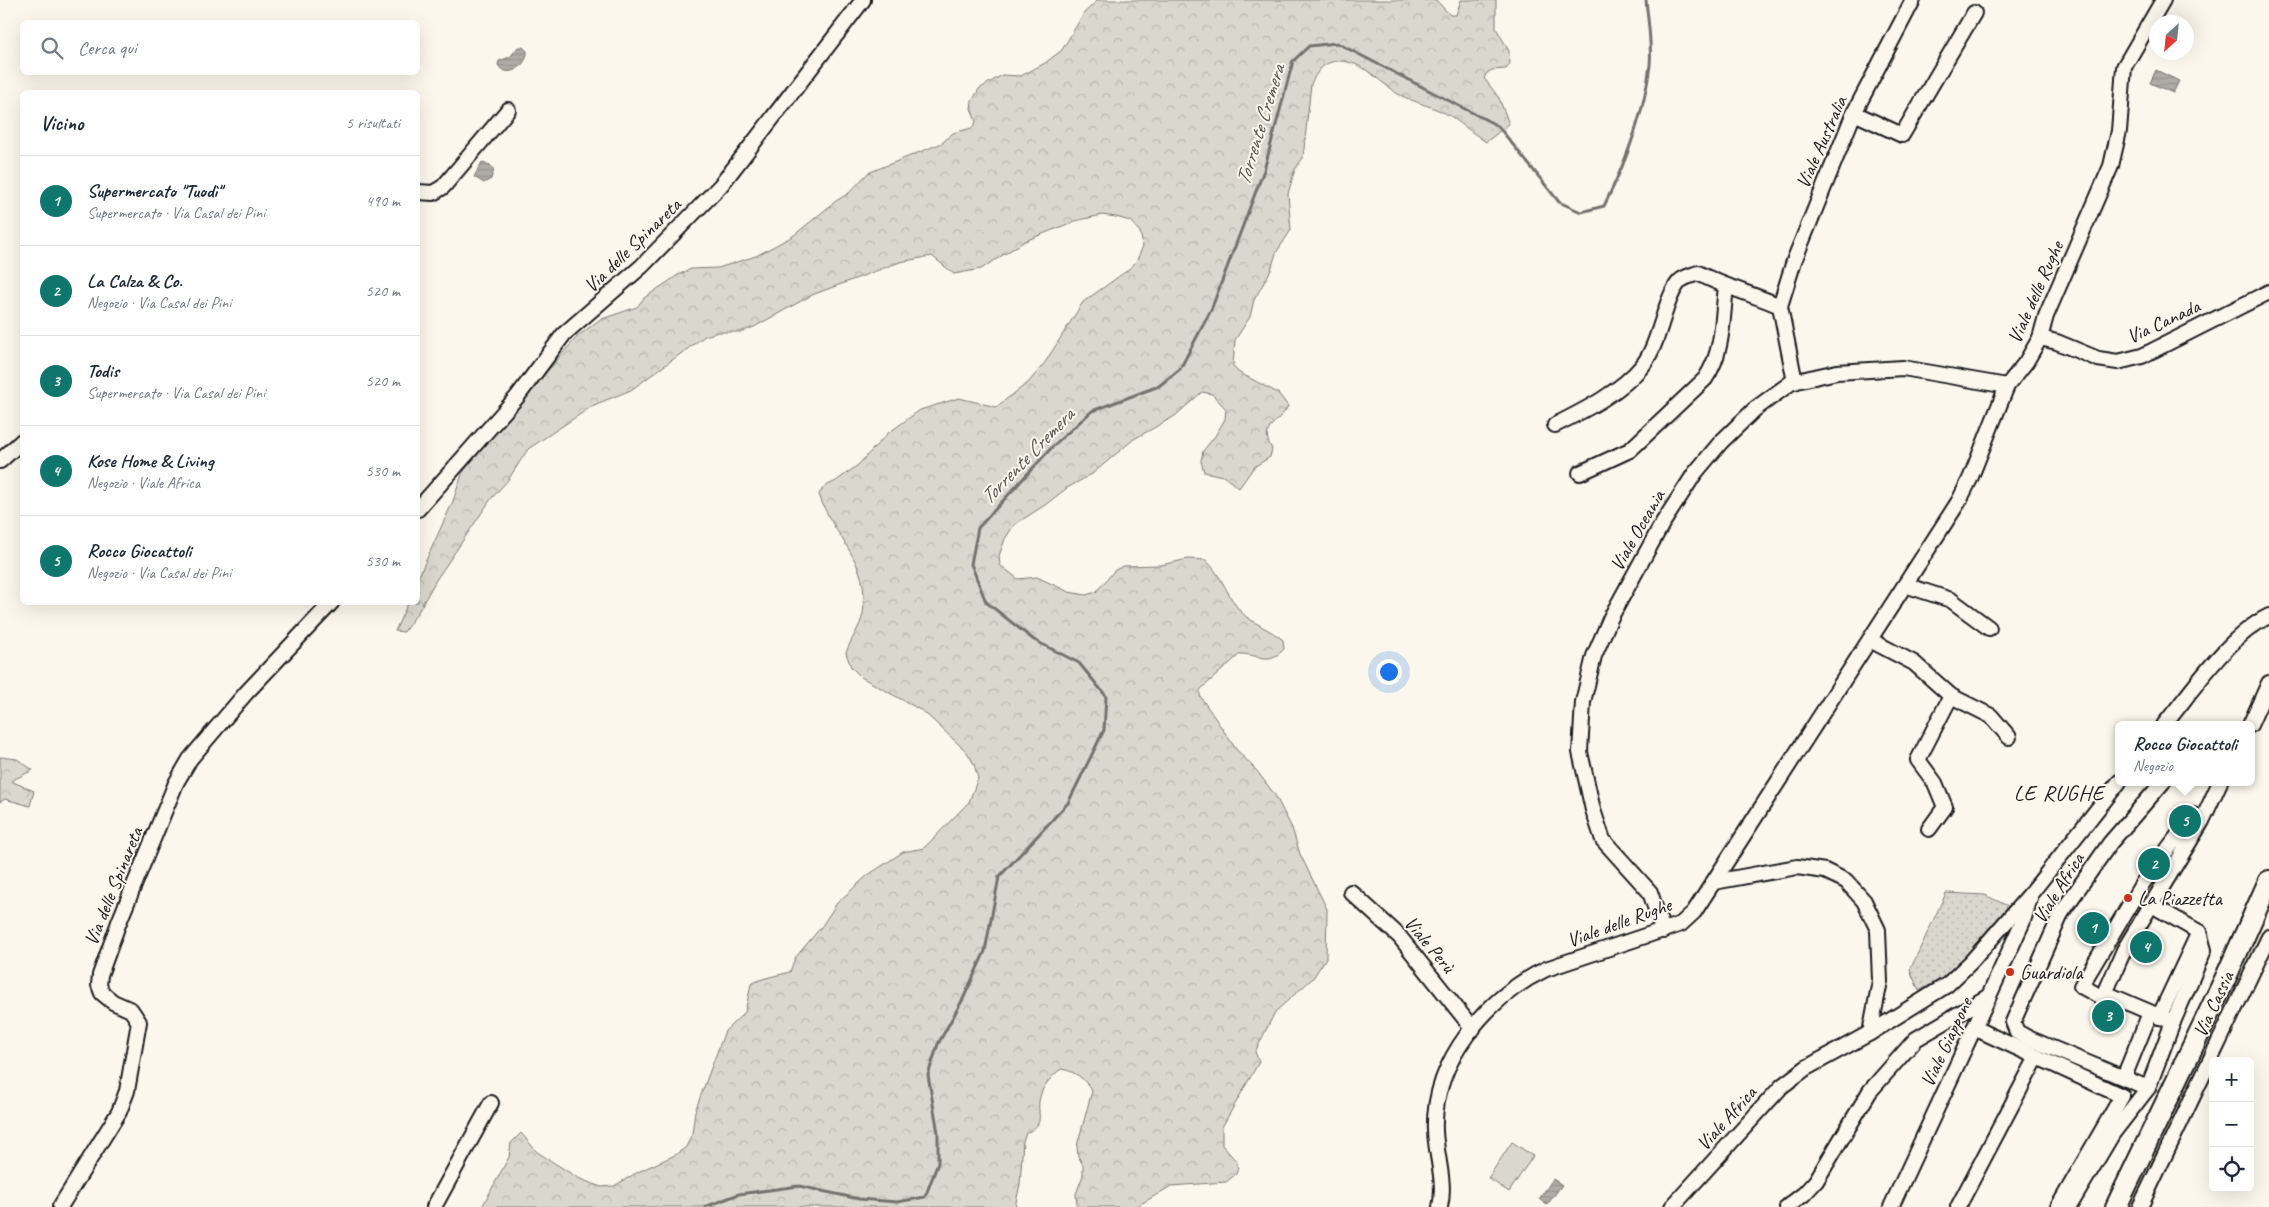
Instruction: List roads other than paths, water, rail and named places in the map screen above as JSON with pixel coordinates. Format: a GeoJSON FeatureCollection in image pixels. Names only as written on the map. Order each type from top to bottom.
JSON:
{"type":"FeatureCollection","features":[{"type":"Feature","properties":{"kind":"highway","name":"Via Cassia"},"geometry":{"type":"LineString","coordinates":[[2116,1207],[2226,977],[2269,881]]}},
{"type":"Feature","properties":{"kind":"highway","name":"Via Cassia"},"geometry":{"type":"LineString","coordinates":[[2128,1207],[2269,914]]}},
{"type":"Feature","properties":{"kind":"street","name":"Via delle Spinareta"},"geometry":{"type":"LineString","coordinates":[[420,507],[522,391],[564,334],[642,266],[721,185],[862,0]]}},
{"type":"Feature","properties":{"kind":"street","name":"Viale Australia"},"geometry":{"type":"LineString","coordinates":[[1795,382],[1780,306],[1806,228],[1854,113],[1913,0]]}},
{"type":"Feature","properties":{"kind":"street","name":"Viale delle Rughe"},"geometry":{"type":"LineString","coordinates":[[1440,1207],[1443,1194],[1434,1131],[1436,1102],[1449,1064],[1459,1044],[1506,995],[1526,978],[1546,969],[1681,924],[1694,912],[1959,501],[1970,479],[2007,386],[2026,362],[2040,338],[2046,316],[2111,166],[2119,131],[2124,67],[2163,0]]}},
{"type":"Feature","properties":{"kind":"street"},"geometry":{"type":"LineString","coordinates":[[1854,113],[1902,135],[1974,13]]}},
{"type":"Feature","properties":{"kind":"street"},"geometry":{"type":"LineString","coordinates":[[420,192],[433,193],[442,187],[508,110]]}},
{"type":"Feature","properties":{"kind":"street"},"geometry":{"type":"LineString","coordinates":[[1555,425],[1581,412],[1615,390],[1642,365],[1657,341],[1671,297],[1681,280],[1698,273],[1726,286],[1780,306]]}},
{"type":"Feature","properties":{"kind":"street"},"geometry":{"type":"LineString","coordinates":[[1580,473],[1630,450],[1705,379],[1714,367],[1719,352],[1726,286]]}},
{"type":"Feature","properties":{"kind":"street","name":"Via Canada"},"geometry":{"type":"LineString","coordinates":[[2040,338],[2057,342],[2098,359],[2118,362],[2142,356],[2269,292]]}},
{"type":"Feature","properties":{"kind":"street","name":"Viale Oceania"},"geometry":{"type":"LineString","coordinates":[[1662,931],[1650,892],[1603,840],[1593,810],[1580,752],[1583,702],[1594,656],[1610,617],[1648,550],[1696,473],[1721,442],[1755,410],[1795,382],[1837,372],[1902,368],[2007,386]]}},
{"type":"Feature","properties":{"kind":"street"},"geometry":{"type":"LineString","coordinates":[[0,461],[20,443]]}},
{"type":"Feature","properties":{"kind":"street"},"geometry":{"type":"LineString","coordinates":[[1905,585],[1951,600],[1989,628]]}},
{"type":"Feature","properties":{"kind":"street","name":"Via delle Spinareta"},"geometry":{"type":"LineString","coordinates":[[60,1207],[119,1112],[127,1091],[139,1022],[131,1010],[113,1002],[102,993],[99,985],[100,975],[119,922],[176,782],[190,759],[246,692],[329,605]]}},
{"type":"Feature","properties":{"kind":"street"},"geometry":{"type":"LineString","coordinates":[[2167,721],[2238,636],[2256,622],[2269,616]]}},
{"type":"Feature","properties":{"kind":"street"},"geometry":{"type":"LineString","coordinates":[[1870,640],[1914,663],[1951,696],[1991,716],[2009,737]]}},
{"type":"Feature","properties":{"kind":"street"},"geometry":{"type":"LineString","coordinates":[[2252,721],[2269,683]]}},
{"type":"Feature","properties":{"kind":"street"},"geometry":{"type":"LineString","coordinates":[[1929,829],[1945,806],[1935,783],[1918,760],[1951,696]]}},
{"type":"Feature","properties":{"kind":"street","name":"Viale Africa"},"geometry":{"type":"LineString","coordinates":[[1672,1207],[1782,1086],[1806,1068],[1870,1033],[1947,985],[1971,962],[2032,892],[2116,786]]}},
{"type":"Feature","properties":{"kind":"street","name":"Viale Africa"},"geometry":{"type":"LineString","coordinates":[[2124,1077],[2028,1038],[2017,1032],[2012,1022],[2062,912],[2110,843],[2160,786]]}},
{"type":"Feature","properties":{"kind":"street"},"geometry":{"type":"LineString","coordinates":[[2202,821],[2193,815],[2153,869],[2081,986],[2103,998],[2124,950],[2150,904],[2202,821],[2218,786]]}},
{"type":"Feature","properties":{"kind":"street"},"geometry":{"type":"LineString","coordinates":[[1714,882],[1797,867],[1825,870],[1846,881],[1864,901],[1878,930],[1880,981],[1870,1033]]}},
{"type":"Feature","properties":{"kind":"street","name":"Viale Perù"},"geometry":{"type":"LineString","coordinates":[[1351,892],[1399,936],[1473,1029]]}},
{"type":"Feature","properties":{"kind":"street","name":"Viale Giappone"},"geometry":{"type":"LineString","coordinates":[[1891,1207],[2023,921],[2032,892]]}},
{"type":"Feature","properties":{"kind":"street"},"geometry":{"type":"LineString","coordinates":[[2069,1207],[2113,1133],[2148,1088],[2172,1022],[2204,950],[2199,932],[2150,904]]}},
{"type":"Feature","properties":{"kind":"street"},"geometry":{"type":"LineString","coordinates":[[2148,1088],[2124,1077],[2154,1015],[2199,932]]}},
{"type":"Feature","properties":{"kind":"street"},"geometry":{"type":"LineString","coordinates":[[2140,1207],[2269,937]]}},
{"type":"Feature","properties":{"kind":"street"},"geometry":{"type":"LineString","coordinates":[[2105,993],[2172,1022]]}},
{"type":"Feature","properties":{"kind":"street"},"geometry":{"type":"LineString","coordinates":[[1792,1206],[1820,1176],[1870,1091],[1916,1039],[1989,996]]}},
{"type":"Feature","properties":{"kind":"street"},"geometry":{"type":"LineString","coordinates":[[1974,1028],[2122,1096],[2058,1207]]}},
{"type":"Feature","properties":{"kind":"street"},"geometry":{"type":"LineString","coordinates":[[1958,1207],[2037,1057]]}},
{"type":"Feature","properties":{"kind":"street"},"geometry":{"type":"LineString","coordinates":[[434,1207],[491,1103]]}},
{"type":"Feature","properties":{"kind":"waterway","name":"Torrente Cremera"},"geometry":{"type":"LineString","coordinates":[[705,1207],[739,1194],[799,1186],[859,1199],[897,1202],[925,1197],[938,1163],[938,1133],[928,1075],[938,1044],[963,999],[985,951],[999,877],[1068,803],[1104,730],[1106,696],[1079,663],[1034,640],[986,602],[971,564],[978,528],[1054,445],[1092,411],[1159,386],[1180,369],[1211,310],[1264,170],[1293,61],[1309,46],[1337,43],[1498,126],[1559,202],[1581,212],[1604,206],[1627,155],[1639,120],[1650,65],[1646,0]]}},
{"type":"Feature","properties":{"kind":"place","name":"Rocco Giocattoli"},"geometry":{"type":"Point","coordinates":[2185,821]}},
{"type":"Feature","properties":{"kind":"place","name":"La Calza & Co."},"geometry":{"type":"Point","coordinates":[2154,864]}},
{"type":"Feature","properties":{"kind":"place","name":"La Piazzetta"},"geometry":{"type":"Point","coordinates":[2128,898]}},
{"type":"Feature","properties":{"kind":"place","name":"Supermercato \"Tuodì\""},"geometry":{"type":"Point","coordinates":[2093,928]}},
{"type":"Feature","properties":{"kind":"place","name":"Kose Home & Living"},"geometry":{"type":"Point","coordinates":[2146,947]}},
{"type":"Feature","properties":{"kind":"place","name":"Guardiola"},"geometry":{"type":"Point","coordinates":[2010,972]}},
{"type":"Feature","properties":{"kind":"place","name":"Todis"},"geometry":{"type":"Point","coordinates":[2108,1016]}},
{"type":"Feature","properties":{"kind":"district","name":"LE RUGHE"},"geometry":{"type":"Point","coordinates":[2059,792]}}]}
